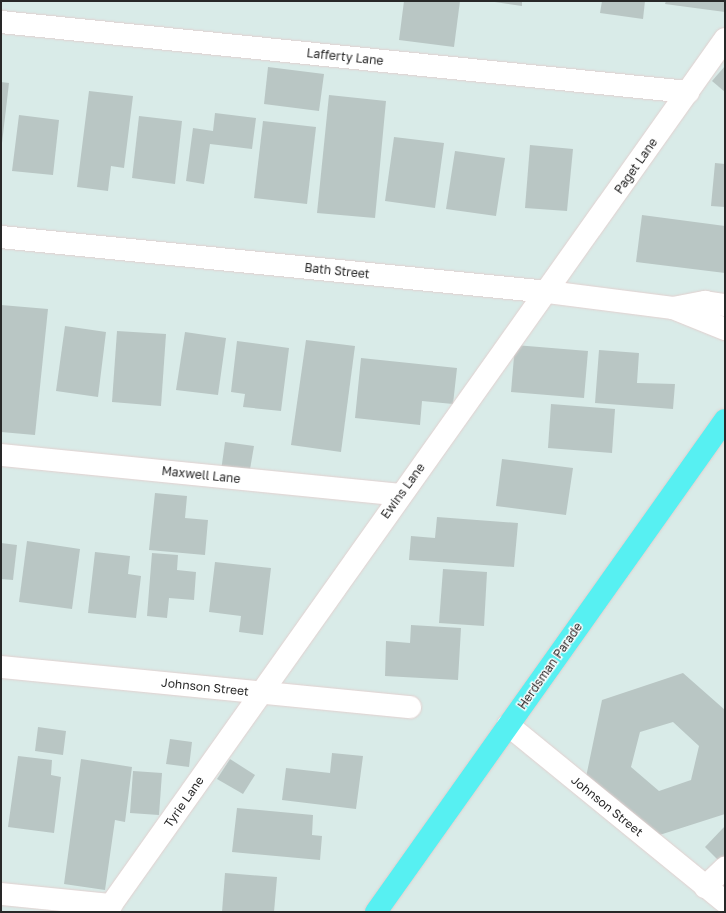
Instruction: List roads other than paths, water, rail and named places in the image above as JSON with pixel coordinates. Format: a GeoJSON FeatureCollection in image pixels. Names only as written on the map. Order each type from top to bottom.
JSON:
{"type":"FeatureCollection","features":[{"type":"Feature","properties":{"kind":"main road","name":"Herdsman Parade"},"geometry":{"type":"LineString","coordinates":[[376,912],[725,420]]}},
{"type":"Feature","properties":{"kind":"street","name":"Lafferty Lane"},"geometry":{"type":"LineString","coordinates":[[1,22],[688,92]]}},
{"type":"Feature","properties":{"kind":"street","name":"Paget Lane"},"geometry":{"type":"LineString","coordinates":[[548,292],[725,40]]}},
{"type":"Feature","properties":{"kind":"street","name":"Bath Street"},"geometry":{"type":"LineString","coordinates":[[1,237],[548,292],[673,308],[725,329]]}},
{"type":"Feature","properties":{"kind":"street","name":"Ewins Lane"},"geometry":{"type":"LineString","coordinates":[[262,693],[400,495],[548,292]]}},
{"type":"Feature","properties":{"kind":"street","name":"Bath Street"},"geometry":{"type":"LineString","coordinates":[[673,308],[705,302],[725,305]]}},
{"type":"Feature","properties":{"kind":"street","name":"Maxwell Lane"},"geometry":{"type":"LineString","coordinates":[[1,455],[400,495]]}},
{"type":"Feature","properties":{"kind":"street","name":"Johnson Street"},"geometry":{"type":"LineString","coordinates":[[1,667],[410,707]]}},
{"type":"Feature","properties":{"kind":"street","name":"Tyrie Lane"},"geometry":{"type":"LineString","coordinates":[[108,909],[262,693]]}},
{"type":"Feature","properties":{"kind":"street","name":"Johnson Street"},"geometry":{"type":"LineString","coordinates":[[508,726],[725,902]]}},
{"type":"Feature","properties":{"kind":"street"},"geometry":{"type":"LineString","coordinates":[[705,887],[725,868]]}},
{"type":"Feature","properties":{"kind":"street"},"geometry":{"type":"LineString","coordinates":[[1,894],[108,909]]}}]}
